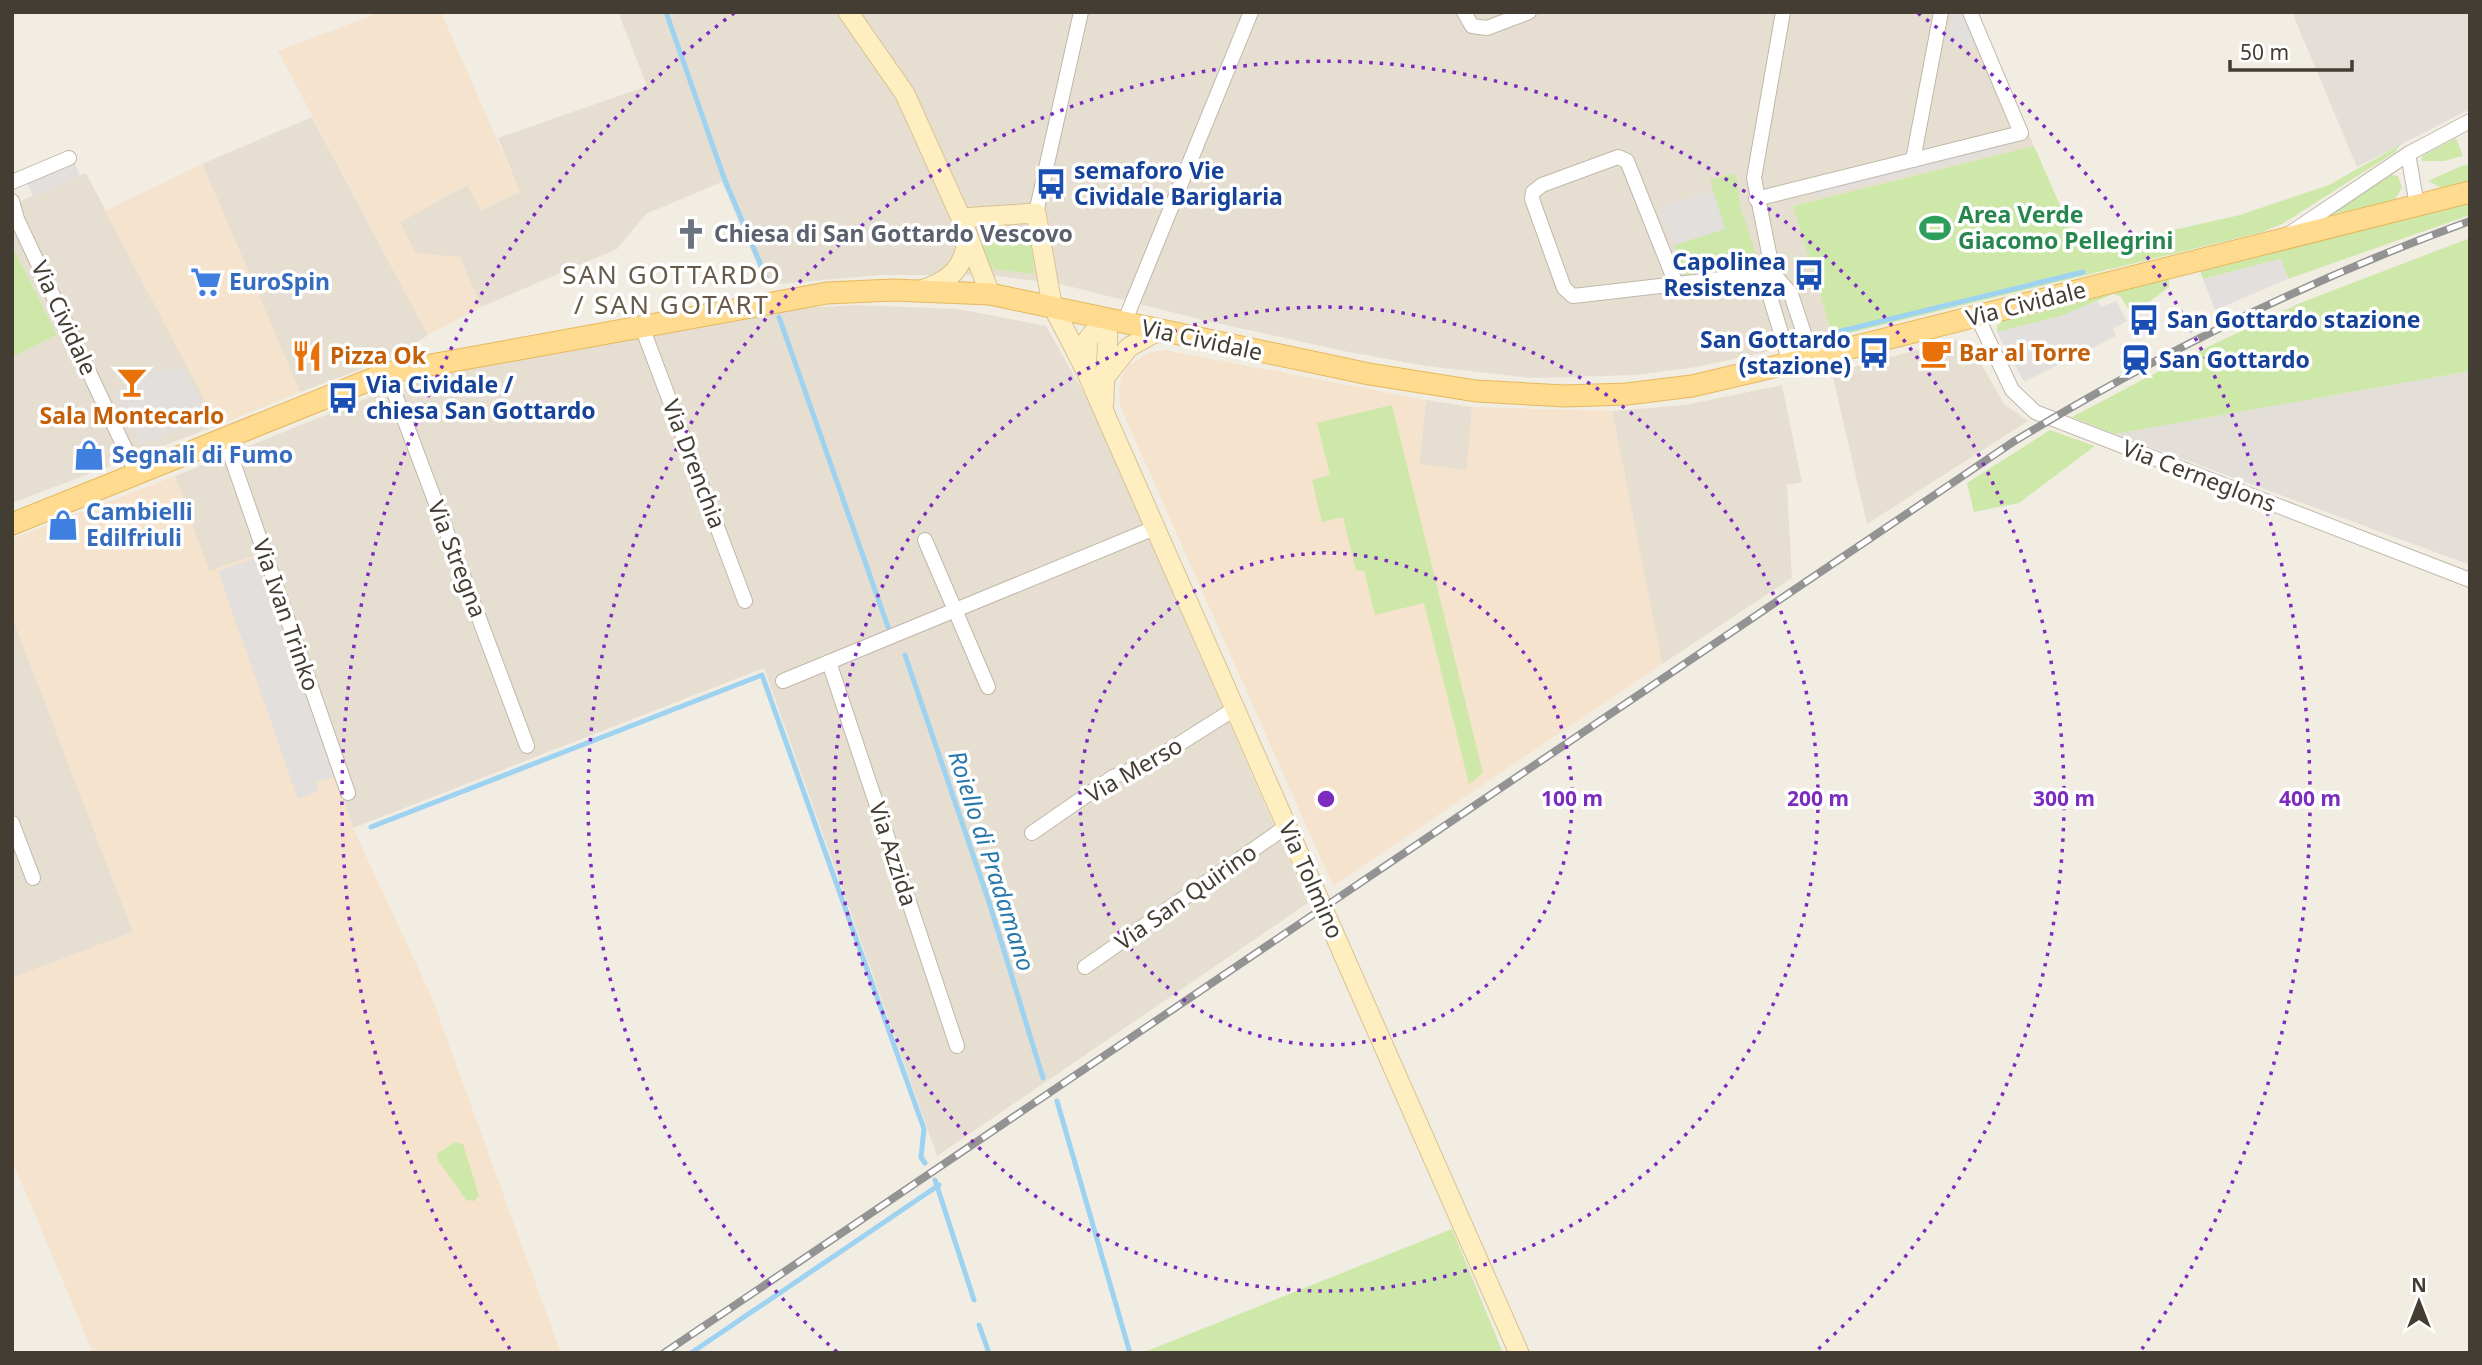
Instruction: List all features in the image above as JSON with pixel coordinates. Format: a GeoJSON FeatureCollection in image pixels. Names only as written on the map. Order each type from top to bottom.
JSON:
{"type":"FeatureCollection","features":[{"type":"Feature","properties":{"kind":"main road","name":"Via Cividale"},"geometry":{"type":"LineString","coordinates":[[12,524],[387,373],[456,358],[827,293],[920,290],[990,294],[1415,383],[1515,394],[1600,395],[1659,391],[1812,358],[2470,192]]}},
{"type":"Feature","properties":{"kind":"street"},"geometry":{"type":"LineString","coordinates":[[848,12],[905,94],[964,227],[990,294]]}},
{"type":"Feature","properties":{"kind":"street"},"geometry":{"type":"LineString","coordinates":[[964,227],[1036,214],[1081,12]]}},
{"type":"Feature","properties":{"kind":"street"},"geometry":{"type":"LineString","coordinates":[[1086,371],[1088,339],[1115,321],[1251,12]]}},
{"type":"Feature","properties":{"kind":"street"},"geometry":{"type":"LineString","coordinates":[[1464,12],[1472,26],[1480,28],[1529,12]]}},
{"type":"Feature","properties":{"kind":"street"},"geometry":{"type":"LineString","coordinates":[[1783,12],[1755,168],[1756,199],[1773,273],[1771,300],[1790,363]]}},
{"type":"Feature","properties":{"kind":"street"},"geometry":{"type":"LineString","coordinates":[[1913,160],[1941,12]]}},
{"type":"Feature","properties":{"kind":"street"},"geometry":{"type":"LineString","coordinates":[[1756,199],[2021,133],[1970,12]]}},
{"type":"Feature","properties":{"kind":"street","name":"Via Cividale"},"geometry":{"type":"LineString","coordinates":[[2276,242],[2408,153],[2470,121]]}},
{"type":"Feature","properties":{"kind":"street"},"geometry":{"type":"LineString","coordinates":[[2408,153],[2417,205]]}},
{"type":"Feature","properties":{"kind":"street"},"geometry":{"type":"LineString","coordinates":[[1676,284],[1628,161],[1623,157],[1542,185],[1533,192],[1532,199],[1564,288],[1570,294],[1578,296],[1773,273]]}},
{"type":"Feature","properties":{"kind":"street"},"geometry":{"type":"LineString","coordinates":[[12,181],[69,158]]}},
{"type":"Feature","properties":{"kind":"street","name":"Via Cividale"},"geometry":{"type":"LineString","coordinates":[[12,201],[17,219],[136,472]]}},
{"type":"Feature","properties":{"kind":"street","name":"Via Tolmino"},"geometry":{"type":"LineString","coordinates":[[1036,214],[1052,305],[1105,407],[1519,1353]]}},
{"type":"Feature","properties":{"kind":"street"},"geometry":{"type":"LineString","coordinates":[[920,290],[947,280],[959,269],[966,254],[964,227]]}},
{"type":"Feature","properties":{"kind":"street"},"geometry":{"type":"LineString","coordinates":[[1773,273],[1791,294],[1812,358]]}},
{"type":"Feature","properties":{"kind":"street","name":"Via Cerneglons"},"geometry":{"type":"LineString","coordinates":[[1978,316],[2012,390],[2035,412],[2470,580]]}},
{"type":"Feature","properties":{"kind":"street","name":"Via Tolmino"},"geometry":{"type":"LineString","coordinates":[[1105,407],[1103,380],[1115,321]]}},
{"type":"Feature","properties":{"kind":"street","name":"Via Drenchia"},"geometry":{"type":"LineString","coordinates":[[642,327],[745,601]]}},
{"type":"Feature","properties":{"kind":"street"},"geometry":{"type":"LineString","coordinates":[[1103,380],[1129,347],[1158,331]]}},
{"type":"Feature","properties":{"kind":"street","name":"Via Stregna"},"geometry":{"type":"LineString","coordinates":[[387,373],[527,746]]}},
{"type":"Feature","properties":{"kind":"street","name":"Via Ivan Trinko"},"geometry":{"type":"LineString","coordinates":[[225,436],[348,793]]}},
{"type":"Feature","properties":{"kind":"street"},"geometry":{"type":"LineString","coordinates":[[783,681],[1157,527]]}},
{"type":"Feature","properties":{"kind":"street"},"geometry":{"type":"LineString","coordinates":[[925,540],[988,687]]}},
{"type":"Feature","properties":{"kind":"street","name":"Via Azzida"},"geometry":{"type":"LineString","coordinates":[[829,662],[957,1046]]}},
{"type":"Feature","properties":{"kind":"street","name":"Via Merso"},"geometry":{"type":"LineString","coordinates":[[1032,833],[1113,777],[1149,764],[1236,708]]}},
{"type":"Feature","properties":{"kind":"street"},"geometry":{"type":"LineString","coordinates":[[12,823],[33,878]]}},
{"type":"Feature","properties":{"kind":"street","name":"Via San Quirino"},"geometry":{"type":"LineString","coordinates":[[1085,967],[1287,826]]}},
{"type":"Feature","properties":{"kind":"shaded area"},"geometry":{"type":"Polygon","coordinates":[[[381,12],[441,12],[520,192],[481,211],[467,185],[400,222],[415,253],[460,257],[481,307],[428,335],[278,51],[381,12]]]}},
{"type":"Feature","properties":{"kind":"shaded area"},"geometry":{"type":"Polygon","coordinates":[[[618,12],[1976,12],[2034,146],[1793,206],[1833,337],[1697,367],[1636,375],[1531,378],[1426,366],[1203,320],[1060,284],[988,275],[881,275],[766,285],[722,182],[646,214],[617,249],[481,307],[460,258],[415,253],[400,222],[467,185],[520,193],[498,138],[647,86],[618,12]]]}},
{"type":"Feature","properties":{"kind":"shaded area"},"geometry":{"type":"Polygon","coordinates":[[[1953,12],[1964,12],[1977,48],[1947,43],[1953,12]]]}},
{"type":"Feature","properties":{"kind":"shaded area"},"geometry":{"type":"Polygon","coordinates":[[[2292,12],[2470,12],[2470,109],[2357,167],[2292,12]]]}},
{"type":"Feature","properties":{"kind":"shaded area"},"geometry":{"type":"Polygon","coordinates":[[[312,117],[428,335],[395,357],[300,392],[202,164],[312,117]]]}},
{"type":"Feature","properties":{"kind":"shaded area"},"geometry":{"type":"Polygon","coordinates":[[[1999,139],[2002,151],[1813,197],[1810,185],[1999,139]]]}},
{"type":"Feature","properties":{"kind":"shaded area"},"geometry":{"type":"Polygon","coordinates":[[[74,162],[80,176],[33,196],[27,183],[74,162]]]}},
{"type":"Feature","properties":{"kind":"shaded area"},"geometry":{"type":"Polygon","coordinates":[[[202,164],[300,392],[218,425],[105,211],[202,164]]]}},
{"type":"Feature","properties":{"kind":"shaded area"},"geometry":{"type":"Polygon","coordinates":[[[86,173],[218,425],[12,503],[12,357],[57,335],[12,245],[12,205],[86,173]]]}},
{"type":"Feature","properties":{"kind":"shaded area"},"geometry":{"type":"Polygon","coordinates":[[[1713,190],[1725,229],[1674,245],[1658,208],[1713,190]]]}},
{"type":"Feature","properties":{"kind":"shaded area"},"geometry":{"type":"Polygon","coordinates":[[[2281,259],[2288,279],[2215,310],[2203,279],[2281,259]]]}},
{"type":"Feature","properties":{"kind":"shaded area"},"geometry":{"type":"Polygon","coordinates":[[[2097,301],[2101,307],[2116,301],[2127,321],[2113,329],[2116,336],[2024,382],[1997,332],[2062,316],[2097,301]]]}},
{"type":"Feature","properties":{"kind":"shaded area"},"geometry":{"type":"Polygon","coordinates":[[[856,305],[958,309],[1046,326],[1090,404],[1308,903],[937,1156],[764,668],[353,828],[257,555],[209,572],[175,476],[422,376],[801,308],[856,305]]]}},
{"type":"Feature","properties":{"kind":"shaded area"},"geometry":{"type":"Polygon","coordinates":[[[1953,340],[1970,344],[2004,404],[2028,421],[1867,524],[1832,373],[1953,340]]]}},
{"type":"Feature","properties":{"kind":"shaded area"},"geometry":{"type":"Polygon","coordinates":[[[1165,350],[1426,400],[1419,464],[1466,471],[1472,407],[1612,411],[1662,664],[1333,886],[1120,406],[1119,389],[1122,376],[1129,365],[1151,352],[1165,350]]]}},
{"type":"Feature","properties":{"kind":"shaded area"},"geometry":{"type":"Polygon","coordinates":[[[168,365],[172,372],[183,367],[204,407],[191,412],[196,422],[141,445],[114,392],[168,365]]]}},
{"type":"Feature","properties":{"kind":"shaded area"},"geometry":{"type":"Polygon","coordinates":[[[2470,371],[2470,565],[2115,434],[2470,371]]]}},
{"type":"Feature","properties":{"kind":"shaded area"},"geometry":{"type":"Polygon","coordinates":[[[1782,385],[1802,482],[1787,485],[1792,578],[1662,664],[1612,411],[1685,405],[1782,385]]]}},
{"type":"Feature","properties":{"kind":"shaded area"},"geometry":{"type":"Polygon","coordinates":[[[1426,400],[1472,407],[1467,471],[1419,464],[1426,400]]]}},
{"type":"Feature","properties":{"kind":"shaded area"},"geometry":{"type":"Polygon","coordinates":[[[550,402],[556,414],[523,425],[519,415],[550,402]]]}},
{"type":"Feature","properties":{"kind":"shaded area"},"geometry":{"type":"Polygon","coordinates":[[[175,476],[209,571],[257,555],[353,828],[432,998],[561,1353],[93,1353],[12,1160],[12,978],[133,932],[12,616],[12,539],[175,476]]]}},
{"type":"Feature","properties":{"kind":"shaded area"},"geometry":{"type":"Polygon","coordinates":[[[258,557],[335,776],[316,782],[319,791],[298,799],[218,571],[258,557]]]}},
{"type":"Feature","properties":{"kind":"shaded area"},"geometry":{"type":"Polygon","coordinates":[[[12,616],[133,932],[12,978],[12,616]]]}},
{"type":"Feature","properties":{"kind":"green space"},"geometry":{"type":"Polygon","coordinates":[[[2456,138],[2463,156],[2444,161],[2422,161],[2422,156],[2456,138]]]}},
{"type":"Feature","properties":{"kind":"green space","name":"Area Verde Giacomo Pellegrini"},"geometry":{"type":"Polygon","coordinates":[[[2400,145],[2395,152],[2282,224],[2262,232],[1833,337],[1793,206],[2034,146],[2080,251],[2240,215],[2329,185],[2400,145]]]}},
{"type":"Feature","properties":{"kind":"green space"},"geometry":{"type":"Polygon","coordinates":[[[2466,164],[2470,169],[2470,182],[2444,189],[2428,181],[2466,164]]]}},
{"type":"Feature","properties":{"kind":"green space"},"geometry":{"type":"Polygon","coordinates":[[[1730,174],[1736,176],[1741,209],[1759,267],[1686,275],[1674,245],[1724,229],[1710,180],[1730,174]]]}},
{"type":"Feature","properties":{"kind":"green space"},"geometry":{"type":"Polygon","coordinates":[[[2391,175],[2398,176],[2402,187],[2394,201],[2332,214],[2358,192],[2391,175]]]}},
{"type":"Feature","properties":{"kind":"green space"},"geometry":{"type":"Polygon","coordinates":[[[2470,203],[2470,215],[2288,279],[2281,259],[2203,279],[2200,270],[2470,203]]]}},
{"type":"Feature","properties":{"kind":"green space"},"geometry":{"type":"Polygon","coordinates":[[[1030,229],[1034,274],[987,268],[982,241],[994,231],[1030,229]]]}},
{"type":"Feature","properties":{"kind":"green space"},"geometry":{"type":"Polygon","coordinates":[[[2470,238],[2470,371],[2115,434],[2072,417],[2176,362],[2300,303],[2470,238]]]}},
{"type":"Feature","properties":{"kind":"green space"},"geometry":{"type":"Polygon","coordinates":[[[12,245],[57,335],[12,357],[12,245]]]}},
{"type":"Feature","properties":{"kind":"green space"},"geometry":{"type":"Polygon","coordinates":[[[2163,279],[2169,280],[2169,287],[2132,315],[2120,296],[2113,294],[2062,316],[1997,332],[1997,326],[2005,319],[2163,279]]]}},
{"type":"Feature","properties":{"kind":"green space"},"geometry":{"type":"Polygon","coordinates":[[[1392,405],[1483,773],[1469,784],[1424,603],[1375,615],[1364,571],[1356,570],[1343,517],[1322,522],[1312,480],[1330,475],[1317,423],[1392,405]]]}},
{"type":"Feature","properties":{"kind":"green space"},"geometry":{"type":"Polygon","coordinates":[[[2050,430],[2095,446],[2019,503],[1974,512],[1967,483],[2050,430]]]}},
{"type":"Feature","properties":{"kind":"green space"},"geometry":{"type":"Polygon","coordinates":[[[455,1142],[463,1144],[479,1196],[474,1201],[466,1200],[438,1160],[437,1154],[455,1142]]]}},
{"type":"Feature","properties":{"kind":"green space"},"geometry":{"type":"Polygon","coordinates":[[[1452,1229],[1503,1353],[1142,1353],[1452,1229]]]}},
{"type":"Feature","properties":{"kind":"waterway","name":"Roiello di Pradamano"},"geometry":{"type":"LineString","coordinates":[[666,12],[724,178],[768,282]]}},
{"type":"Feature","properties":{"kind":"waterway"},"geometry":{"type":"LineString","coordinates":[[1837,332],[2083,272]]}},
{"type":"Feature","properties":{"kind":"waterway","name":"Roiello di Pradamano"},"geometry":{"type":"LineString","coordinates":[[779,317],[888,627]]}},
{"type":"Feature","properties":{"kind":"waterway","name":"Roiello di Pradamano"},"geometry":{"type":"LineString","coordinates":[[905,655],[989,902],[1043,1078]]}},
{"type":"Feature","properties":{"kind":"waterway"},"geometry":{"type":"LineString","coordinates":[[371,827],[762,675],[924,1129],[921,1157],[925,1163]]}},
{"type":"Feature","properties":{"kind":"waterway","name":"Roiello di Pradamano"},"geometry":{"type":"LineString","coordinates":[[1057,1101],[1130,1353]]}},
{"type":"Feature","properties":{"kind":"waterway"},"geometry":{"type":"LineString","coordinates":[[935,1180],[974,1300]]}},
{"type":"Feature","properties":{"kind":"waterway"},"geometry":{"type":"LineString","coordinates":[[691,1353],[939,1185]]}},
{"type":"Feature","properties":{"kind":"waterway"},"geometry":{"type":"LineString","coordinates":[[979,1325],[989,1353]]}},
{"type":"Feature","properties":{"kind":"railway"},"geometry":{"type":"LineString","coordinates":[[664,1353],[2013,442],[2123,378],[2236,320],[2351,268],[2470,221]]}},
{"type":"Feature","properties":{"kind":"place","name":"semaforo Vie Cividale Bariglaria"},"geometry":{"type":"Point","coordinates":[1051,184]}},
{"type":"Feature","properties":{"kind":"place","name":"Area Verde Giacomo Pellegrini"},"geometry":{"type":"Point","coordinates":[1935,228]}},
{"type":"Feature","properties":{"kind":"place","name":"Chiesa di San Gottardo Vescovo"},"geometry":{"type":"Point","coordinates":[691,234]}},
{"type":"Feature","properties":{"kind":"place","name":"Capolinea Resistenza"},"geometry":{"type":"Point","coordinates":[1809,275]}},
{"type":"Feature","properties":{"kind":"place","name":"EuroSpin"},"geometry":{"type":"Point","coordinates":[206,282]}},
{"type":"Feature","properties":{"kind":"place","name":"San Gottardo stazione"},"geometry":{"type":"Point","coordinates":[2144,320]}},
{"type":"Feature","properties":{"kind":"place","name":"San Gottardo (stazione)"},"geometry":{"type":"Point","coordinates":[1874,353]}},
{"type":"Feature","properties":{"kind":"place","name":"Bar al Torre"},"geometry":{"type":"Point","coordinates":[1936,353]}},
{"type":"Feature","properties":{"kind":"place","name":"Pizza Ok"},"geometry":{"type":"Point","coordinates":[307,356]}},
{"type":"Feature","properties":{"kind":"place","name":"San Gottardo"},"geometry":{"type":"Point","coordinates":[2136,360]}},
{"type":"Feature","properties":{"kind":"place","name":"Sala Montecarlo"},"geometry":{"type":"Point","coordinates":[132,382]}},
{"type":"Feature","properties":{"kind":"place","name":"Via Cividale / chiesa San Gottardo"},"geometry":{"type":"Point","coordinates":[343,398]}},
{"type":"Feature","properties":{"kind":"place","name":"Segnali di Fumo"},"geometry":{"type":"Point","coordinates":[89,455]}},
{"type":"Feature","properties":{"kind":"place","name":"Cambielli Edilfriuli"},"geometry":{"type":"Point","coordinates":[63,525]}},
{"type":"Feature","properties":{"kind":"district","name":"SAN GOTTARDO / SAN GOTART"},"geometry":{"type":"Point","coordinates":[672,290]}}]}
